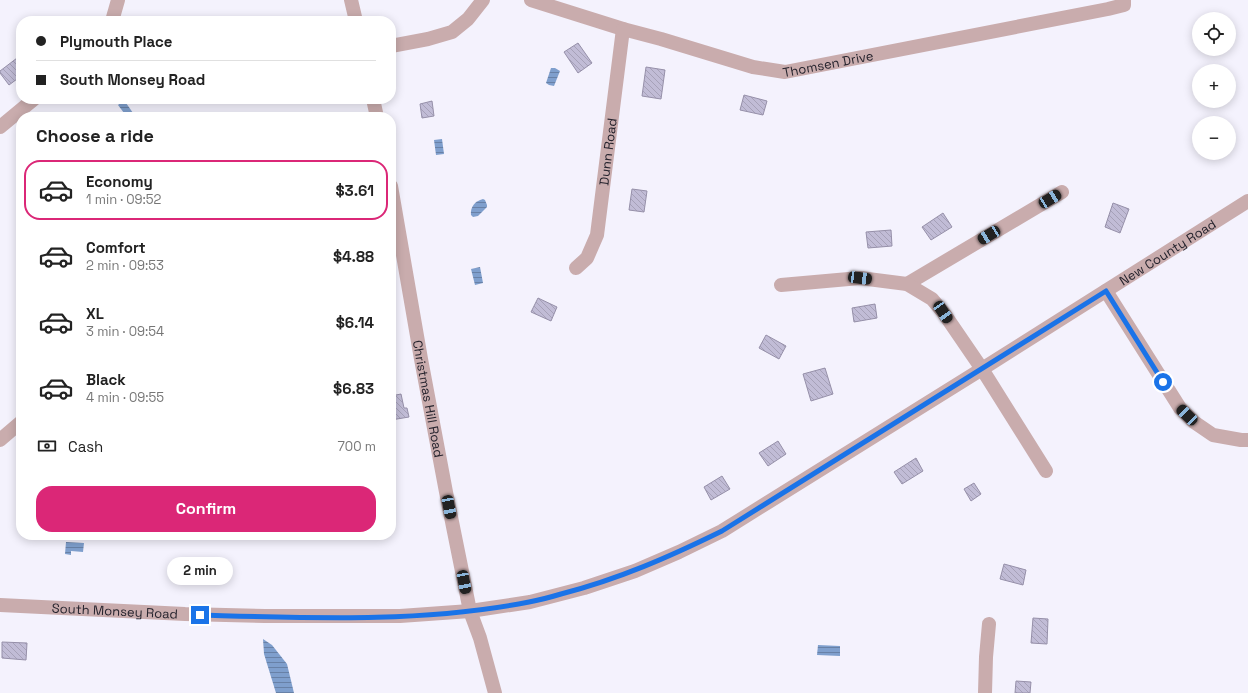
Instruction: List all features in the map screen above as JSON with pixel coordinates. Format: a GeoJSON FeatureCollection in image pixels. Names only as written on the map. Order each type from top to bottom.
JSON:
{"type":"FeatureCollection","features":[{"type":"Feature","properties":{"kind":"street"},"geometry":{"type":"LineString","coordinates":[[113,16],[118,0]]}},
{"type":"Feature","properties":{"kind":"street"},"geometry":{"type":"LineString","coordinates":[[351,0],[355,16]]}},
{"type":"Feature","properties":{"kind":"street"},"geometry":{"type":"LineString","coordinates":[[396,45],[428,39],[452,32],[468,19],[483,0]]}},
{"type":"Feature","properties":{"kind":"street","name":"Thomsen Drive"},"geometry":{"type":"LineString","coordinates":[[531,0],[753,67],[785,72],[1108,9],[1124,5],[1124,0]]}},
{"type":"Feature","properties":{"kind":"street","name":"Dunn Road"},"geometry":{"type":"LineString","coordinates":[[576,268],[587,258],[597,235],[623,29]]}},
{"type":"Feature","properties":{"kind":"street"},"geometry":{"type":"LineString","coordinates":[[18,112],[28,104]]}},
{"type":"Feature","properties":{"kind":"street"},"geometry":{"type":"LineString","coordinates":[[0,127],[16,114]]}},
{"type":"Feature","properties":{"kind":"street"},"geometry":{"type":"LineString","coordinates":[[907,284],[1062,192]]}},
{"type":"Feature","properties":{"kind":"street","name":"New County Road"},"geometry":{"type":"LineString","coordinates":[[470,611],[530,602],[584,588],[635,571],[722,531],[982,370],[1248,201]]}},
{"type":"Feature","properties":{"kind":"street","name":"Christmas Hill Road"},"geometry":{"type":"LineString","coordinates":[[396,215],[421,359],[470,611],[480,638],[495,693]]}},
{"type":"Feature","properties":{"kind":"street"},"geometry":{"type":"LineString","coordinates":[[781,285],[860,278],[907,284],[932,299],[943,312],[982,370],[1046,471]]}},
{"type":"Feature","properties":{"kind":"street"},"geometry":{"type":"LineString","coordinates":[[1106,291],[1180,408],[1194,422],[1213,435],[1248,440]]}},
{"type":"Feature","properties":{"kind":"street"},"geometry":{"type":"LineString","coordinates":[[0,440],[16,426]]}},
{"type":"Feature","properties":{"kind":"street","name":"South Monsey Road"},"geometry":{"type":"LineString","coordinates":[[0,605],[185,614],[266,616],[400,616],[470,611]]}},
{"type":"Feature","properties":{"kind":"street"},"geometry":{"type":"LineString","coordinates":[[985,693],[989,624]]}},
{"type":"Feature","properties":{"kind":"water"},"geometry":{"type":"Polygon","coordinates":[[[551,68],[555,68],[560,71],[554,86],[546,83],[551,68]]]}},
{"type":"Feature","properties":{"kind":"water"},"geometry":{"type":"Polygon","coordinates":[[[127,104],[132,112],[123,112],[118,105],[127,104]]]}},
{"type":"Feature","properties":{"kind":"water"},"geometry":{"type":"Polygon","coordinates":[[[442,139],[444,154],[436,155],[434,140],[442,139]]]}},
{"type":"Feature","properties":{"kind":"water"},"geometry":{"type":"Polygon","coordinates":[[[483,199],[485,200],[487,207],[478,216],[473,217],[471,215],[472,207],[475,203],[483,199]]]}},
{"type":"Feature","properties":{"kind":"water"},"geometry":{"type":"Polygon","coordinates":[[[480,267],[483,283],[475,285],[471,269],[480,267]]]}},
{"type":"Feature","properties":{"kind":"water"},"geometry":{"type":"Polygon","coordinates":[[[66,542],[84,543],[83,552],[71,551],[71,555],[65,554],[66,542]]]}},
{"type":"Feature","properties":{"kind":"water"},"geometry":{"type":"Polygon","coordinates":[[[263,639],[272,645],[287,664],[294,693],[276,693],[264,654],[263,639]]]}},
{"type":"Feature","properties":{"kind":"water"},"geometry":{"type":"Polygon","coordinates":[[[818,645],[840,646],[840,656],[817,655],[818,645]]]}},
{"type":"Feature","properties":{"kind":"building"},"geometry":{"type":"Polygon","coordinates":[[[578,43],[592,63],[578,73],[564,52],[578,43]]]}},
{"type":"Feature","properties":{"kind":"building"},"geometry":{"type":"Polygon","coordinates":[[[16,59],[16,80],[9,85],[0,71],[16,59]]]}},
{"type":"Feature","properties":{"kind":"building"},"geometry":{"type":"Polygon","coordinates":[[[646,67],[665,70],[661,99],[642,96],[646,67]]]}},
{"type":"Feature","properties":{"kind":"building"},"geometry":{"type":"Polygon","coordinates":[[[744,95],[767,101],[763,115],[740,110],[744,95]]]}},
{"type":"Feature","properties":{"kind":"building"},"geometry":{"type":"Polygon","coordinates":[[[432,101],[434,116],[422,118],[420,104],[432,101]]]}},
{"type":"Feature","properties":{"kind":"building"},"geometry":{"type":"Polygon","coordinates":[[[632,189],[647,191],[644,212],[629,210],[632,189]]]}},
{"type":"Feature","properties":{"kind":"building"},"geometry":{"type":"Polygon","coordinates":[[[1113,203],[1129,209],[1120,233],[1105,227],[1113,203]]]}},
{"type":"Feature","properties":{"kind":"building"},"geometry":{"type":"Polygon","coordinates":[[[943,213],[952,227],[931,240],[922,227],[943,213]]]}},
{"type":"Feature","properties":{"kind":"building"},"geometry":{"type":"Polygon","coordinates":[[[891,230],[892,246],[868,248],[866,232],[891,230]]]}},
{"type":"Feature","properties":{"kind":"building"},"geometry":{"type":"Polygon","coordinates":[[[538,298],[557,307],[551,321],[531,312],[538,298]]]}},
{"type":"Feature","properties":{"kind":"building"},"geometry":{"type":"Polygon","coordinates":[[[875,304],[877,318],[854,322],[852,308],[875,304]]]}},
{"type":"Feature","properties":{"kind":"building"},"geometry":{"type":"Polygon","coordinates":[[[766,335],[786,346],[779,359],[759,348],[766,335]]]}},
{"type":"Feature","properties":{"kind":"building"},"geometry":{"type":"Polygon","coordinates":[[[825,368],[833,394],[811,401],[803,374],[825,368]]]}},
{"type":"Feature","properties":{"kind":"building"},"geometry":{"type":"Polygon","coordinates":[[[401,394],[404,408],[407,408],[409,417],[396,419],[396,395],[401,394]]]}},
{"type":"Feature","properties":{"kind":"building"},"geometry":{"type":"Polygon","coordinates":[[[778,441],[786,454],[768,466],[759,453],[778,441]]]}},
{"type":"Feature","properties":{"kind":"building"},"geometry":{"type":"Polygon","coordinates":[[[916,458],[923,471],[902,484],[894,472],[916,458]]]}},
{"type":"Feature","properties":{"kind":"building"},"geometry":{"type":"Polygon","coordinates":[[[722,476],[730,489],[711,500],[704,487],[722,476]]]}},
{"type":"Feature","properties":{"kind":"building"},"geometry":{"type":"Polygon","coordinates":[[[974,483],[981,494],[971,501],[964,489],[974,483]]]}},
{"type":"Feature","properties":{"kind":"building"},"geometry":{"type":"Polygon","coordinates":[[[1004,564],[1026,570],[1023,585],[1000,579],[1004,564]]]}},
{"type":"Feature","properties":{"kind":"building"},"geometry":{"type":"Polygon","coordinates":[[[1033,618],[1048,619],[1047,644],[1031,643],[1033,618]]]}},
{"type":"Feature","properties":{"kind":"building"},"geometry":{"type":"Polygon","coordinates":[[[2,642],[27,643],[26,660],[2,658],[2,642]]]}},
{"type":"Feature","properties":{"kind":"building"},"geometry":{"type":"Polygon","coordinates":[[[1016,681],[1031,682],[1030,693],[1015,693],[1016,681]]]}},
{"type":"Feature","properties":{"kind":"route"},"geometry":{"type":"LineString","coordinates":[[200,615],[360,617],[470,611],[530,602],[584,588],[635,571],[722,531],[1106,291],[1163,382]]}}]}
